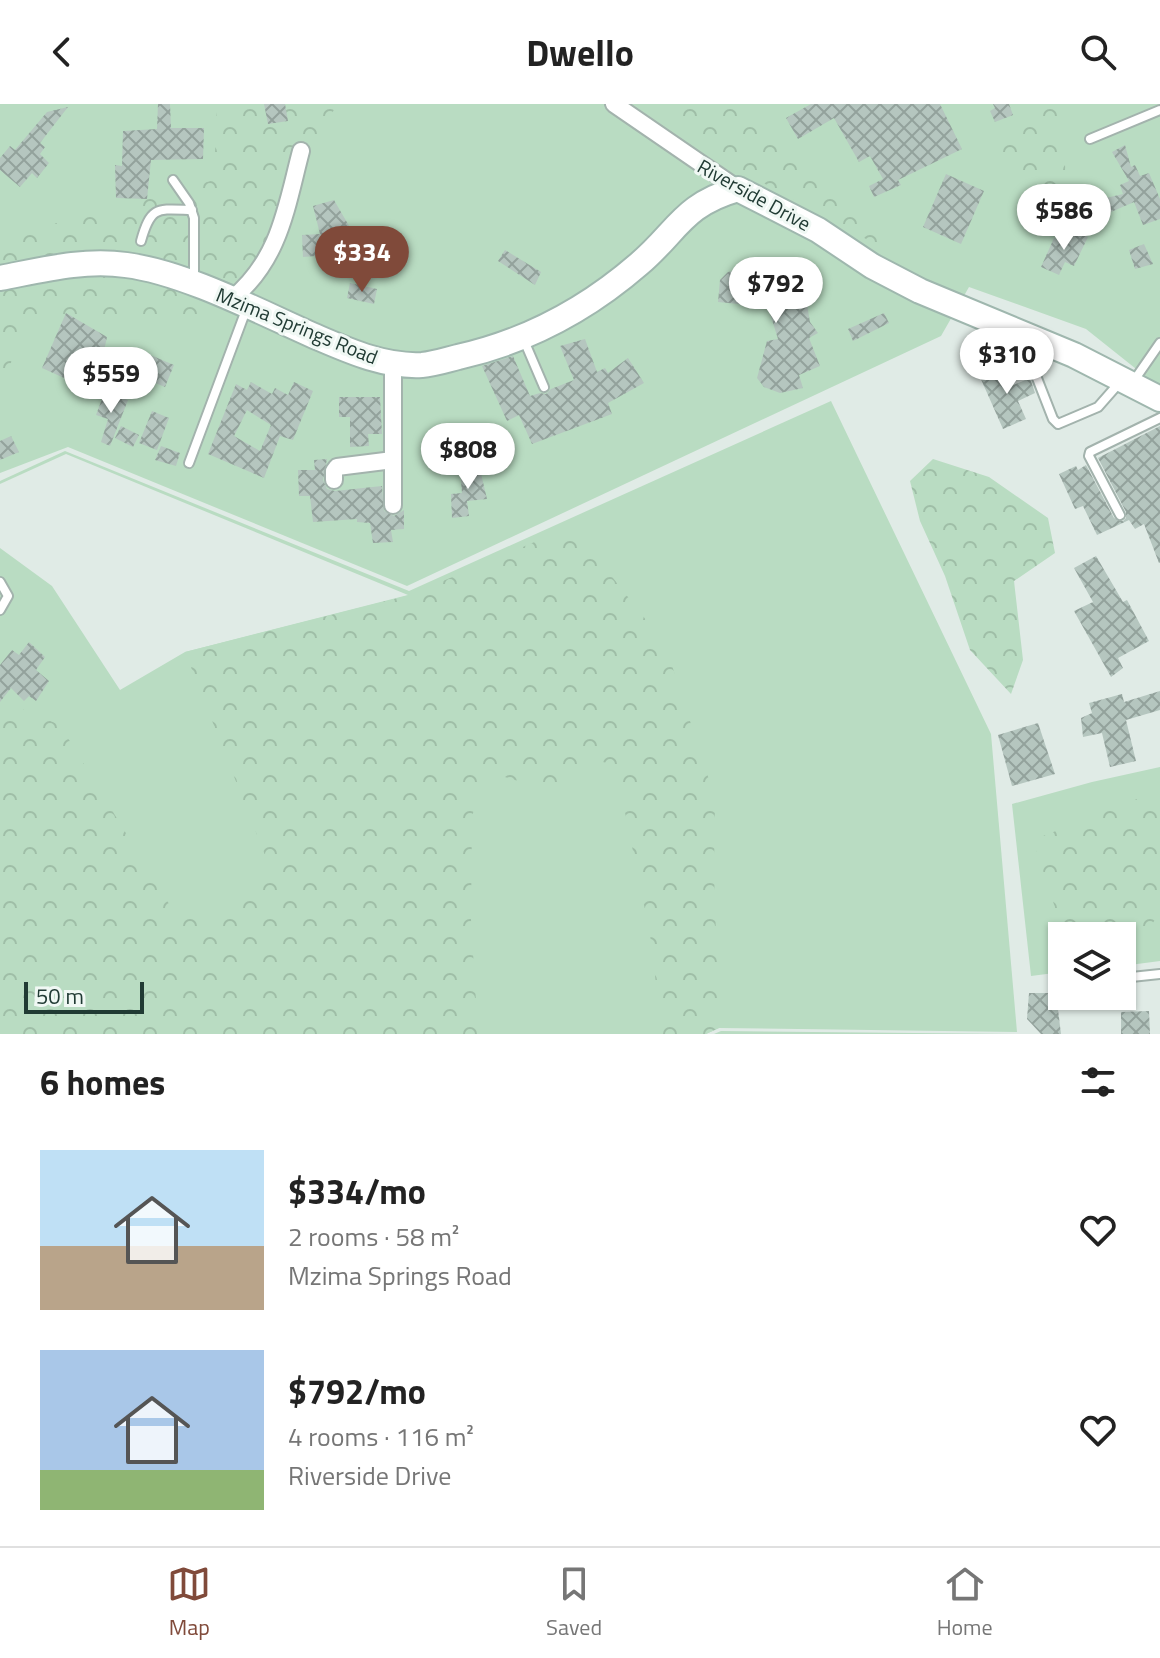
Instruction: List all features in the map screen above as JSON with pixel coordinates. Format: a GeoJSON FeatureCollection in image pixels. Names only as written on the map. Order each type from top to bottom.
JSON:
{"type":"FeatureCollection","features":[{"type":"Feature","properties":{"kind":"street","name":"Riverside Drive"},"geometry":{"type":"LineString","coordinates":[[614,104],[738,189],[818,230],[872,266],[920,291],[1074,355],[1160,399]]}},
{"type":"Feature","properties":{"kind":"street"},"geometry":{"type":"LineString","coordinates":[[240,302],[277,241],[301,151]]}},
{"type":"Feature","properties":{"kind":"street","name":"Mzima Springs Road"},"geometry":{"type":"LineString","coordinates":[[0,278],[73,264],[128,265],[164,274],[240,302],[343,348],[393,363],[425,365],[499,348],[588,302],[639,264],[686,214],[713,196],[738,189]]}},
{"type":"Feature","properties":{"kind":"street"},"geometry":{"type":"LineString","coordinates":[[393,363],[393,505]]}},
{"type":"Feature","properties":{"kind":"street"},"geometry":{"type":"LineString","coordinates":[[334,480],[337,467],[393,460]]}},
{"type":"Feature","properties":{"kind":"lane"},"geometry":{"type":"LineString","coordinates":[[1090,139],[1160,110]]}},
{"type":"Feature","properties":{"kind":"lane"},"geometry":{"type":"LineString","coordinates":[[173,180],[192,210],[194,285]]}},
{"type":"Feature","properties":{"kind":"lane"},"geometry":{"type":"LineString","coordinates":[[141,241],[152,213],[158,209],[192,210]]}},
{"type":"Feature","properties":{"kind":"lane"},"geometry":{"type":"LineString","coordinates":[[189,463],[240,302]]}},
{"type":"Feature","properties":{"kind":"lane"},"geometry":{"type":"LineString","coordinates":[[523,337],[544,387]]}},
{"type":"Feature","properties":{"kind":"lane"},"geometry":{"type":"LineString","coordinates":[[1035,373],[1053,419],[1058,424],[1098,407],[1128,381],[1160,343]]}},
{"type":"Feature","properties":{"kind":"lane"},"geometry":{"type":"LineString","coordinates":[[1120,515],[1089,456],[1090,452],[1160,418]]}},
{"type":"Feature","properties":{"kind":"lane"},"geometry":{"type":"LineString","coordinates":[[0,582],[8,596],[0,610]]}},
{"type":"Feature","properties":{"kind":"lane"},"geometry":{"type":"LineString","coordinates":[[1136,977],[1160,974]]}},
{"type":"Feature","properties":{"kind":"green space"},"geometry":{"type":"Polygon","coordinates":[[[0,104],[1160,104],[1160,388],[1086,329],[969,287],[941,336],[407,586],[68,447],[0,473],[0,104]]]}},
{"type":"Feature","properties":{"kind":"green space"},"geometry":{"type":"Polygon","coordinates":[[[217,104],[337,104],[307,160],[263,257],[198,324],[19,320],[8,379],[0,379],[0,250],[6,235],[214,180],[217,104]]]}},
{"type":"Feature","properties":{"kind":"green space"},"geometry":{"type":"Polygon","coordinates":[[[649,104],[752,104],[754,110],[890,252],[712,155],[649,104]]]}},
{"type":"Feature","properties":{"kind":"green space"},"geometry":{"type":"Polygon","coordinates":[[[1038,104],[1061,104],[1067,196],[989,160],[1038,104]]]}},
{"type":"Feature","properties":{"kind":"green space"},"geometry":{"type":"Polygon","coordinates":[[[831,401],[991,734],[1017,1032],[719,1028],[706,1034],[0,1034],[0,548],[52,586],[120,690],[185,652],[408,595],[66,454],[0,484],[0,481],[65,451],[409,591],[831,401]]]}},
{"type":"Feature","properties":{"kind":"green space"},"geometry":{"type":"Polygon","coordinates":[[[933,459],[989,477],[1048,518],[1055,553],[1014,581],[1023,660],[1011,694],[970,650],[945,576],[920,521],[910,481],[933,459]]]}},
{"type":"Feature","properties":{"kind":"green space"},"geometry":{"type":"Polygon","coordinates":[[[572,526],[665,644],[715,798],[719,1028],[706,1034],[662,1034],[650,934],[615,764],[583,759],[563,794],[484,771],[472,817],[471,920],[478,1034],[0,1034],[0,700],[60,725],[177,917],[235,912],[272,873],[185,652],[410,595],[572,526]]]}},
{"type":"Feature","properties":{"kind":"green space"},"geometry":{"type":"Polygon","coordinates":[[[1160,767],[1160,961],[1136,964],[1136,922],[1048,922],[1048,974],[1031,976],[1012,804],[1160,767]]]}},
{"type":"Feature","properties":{"kind":"green space"},"geometry":{"type":"Polygon","coordinates":[[[1160,790],[1160,912],[1143,938],[1136,937],[1136,922],[1060,922],[1033,840],[1160,790]]]}},
{"type":"Feature","properties":{"kind":"green space"},"geometry":{"type":"Polygon","coordinates":[[[721,1031],[1015,1034],[714,1034],[721,1031]]]}},
{"type":"Feature","properties":{"kind":"building"},"geometry":{"type":"Polygon","coordinates":[[[158,104],[170,104],[171,128],[204,128],[203,159],[151,160],[147,199],[116,198],[115,165],[122,166],[123,131],[157,129],[158,104]]]}},
{"type":"Feature","properties":{"kind":"building"},"geometry":{"type":"Polygon","coordinates":[[[264,104],[285,104],[288,121],[268,124],[264,104]]]}},
{"type":"Feature","properties":{"kind":"building"},"geometry":{"type":"Polygon","coordinates":[[[811,104],[940,104],[962,149],[898,180],[901,185],[874,197],[869,186],[883,179],[870,156],[859,162],[834,118],[798,139],[786,118],[811,104]]]}},
{"type":"Feature","properties":{"kind":"building"},"geometry":{"type":"Polygon","coordinates":[[[993,104],[1009,104],[1013,115],[995,122],[990,111],[995,108],[993,104]]]}},
{"type":"Feature","properties":{"kind":"building"},"geometry":{"type":"Polygon","coordinates":[[[68,107],[40,143],[45,147],[40,154],[49,163],[37,178],[32,173],[20,187],[0,170],[0,158],[10,146],[15,150],[47,112],[68,107]]]}},
{"type":"Feature","properties":{"kind":"building"},"geometry":{"type":"Polygon","coordinates":[[[1125,145],[1131,167],[1135,165],[1140,176],[1149,173],[1160,199],[1160,219],[1143,225],[1134,202],[1111,212],[1106,198],[1123,194],[1120,185],[1129,181],[1112,152],[1125,145]]]}},
{"type":"Feature","properties":{"kind":"building"},"geometry":{"type":"Polygon","coordinates":[[[946,174],[984,191],[961,244],[923,227],[946,174]]]}},
{"type":"Feature","properties":{"kind":"building"},"geometry":{"type":"Polygon","coordinates":[[[334,200],[359,243],[359,251],[349,273],[330,271],[328,255],[303,257],[302,235],[320,234],[313,206],[334,200]]]}},
{"type":"Feature","properties":{"kind":"building"},"geometry":{"type":"Polygon","coordinates":[[[1070,230],[1088,237],[1074,266],[1065,262],[1059,275],[1041,267],[1054,238],[1064,242],[1070,230]]]}},
{"type":"Feature","properties":{"kind":"building"},"geometry":{"type":"Polygon","coordinates":[[[1144,244],[1153,264],[1135,269],[1129,250],[1144,244]]]}},
{"type":"Feature","properties":{"kind":"building"},"geometry":{"type":"Polygon","coordinates":[[[505,250],[541,272],[535,285],[498,261],[505,250]]]}},
{"type":"Feature","properties":{"kind":"building"},"geometry":{"type":"Polygon","coordinates":[[[760,269],[805,293],[810,322],[818,333],[809,338],[820,366],[799,375],[803,388],[780,393],[764,387],[757,378],[767,341],[778,339],[768,307],[718,302],[720,280],[728,272],[760,269]]]}},
{"type":"Feature","properties":{"kind":"building"},"geometry":{"type":"Polygon","coordinates":[[[350,283],[377,289],[374,304],[347,298],[350,283]]]}},
{"type":"Feature","properties":{"kind":"building"},"geometry":{"type":"Polygon","coordinates":[[[66,313],[107,337],[95,392],[42,368],[66,313]]]}},
{"type":"Feature","properties":{"kind":"building"},"geometry":{"type":"Polygon","coordinates":[[[884,313],[889,323],[853,341],[848,329],[884,313]]]}},
{"type":"Feature","properties":{"kind":"building"},"geometry":{"type":"Polygon","coordinates":[[[585,339],[597,372],[605,368],[608,373],[628,358],[644,383],[608,403],[612,414],[532,444],[519,415],[507,421],[482,366],[513,356],[530,396],[546,394],[574,380],[560,346],[585,339]]]}},
{"type":"Feature","properties":{"kind":"building"},"geometry":{"type":"Polygon","coordinates":[[[143,352],[174,365],[165,387],[133,374],[143,352]]]}},
{"type":"Feature","properties":{"kind":"building"},"geometry":{"type":"Polygon","coordinates":[[[1003,367],[1011,386],[1030,378],[1035,393],[1018,401],[1026,419],[1003,429],[980,377],[1003,367]]]}},
{"type":"Feature","properties":{"kind":"building"},"geometry":{"type":"Polygon","coordinates":[[[251,382],[272,394],[275,388],[288,395],[294,382],[313,391],[293,440],[280,436],[264,478],[208,454],[236,384],[247,390],[251,382]],[[247,410],[234,436],[260,451],[271,425],[247,410]]]}},
{"type":"Feature","properties":{"kind":"building"},"geometry":{"type":"Polygon","coordinates":[[[105,391],[128,400],[110,446],[101,442],[108,419],[96,415],[105,391]]]}},
{"type":"Feature","properties":{"kind":"building"},"geometry":{"type":"Polygon","coordinates":[[[339,397],[380,397],[382,434],[368,434],[369,446],[350,447],[350,417],[339,417],[339,397]]]}},
{"type":"Feature","properties":{"kind":"building"},"geometry":{"type":"Polygon","coordinates":[[[152,411],[169,418],[157,450],[139,443],[152,411]]]}},
{"type":"Feature","properties":{"kind":"building"},"geometry":{"type":"Polygon","coordinates":[[[121,426],[139,435],[133,447],[115,438],[121,426]]]}},
{"type":"Feature","properties":{"kind":"building"},"geometry":{"type":"Polygon","coordinates":[[[1160,426],[1159,563],[1144,524],[1135,529],[1129,520],[1097,535],[1083,506],[1075,509],[1059,474],[1086,465],[1114,518],[1123,521],[1126,512],[1098,458],[1160,426]]]}},
{"type":"Feature","properties":{"kind":"building"},"geometry":{"type":"Polygon","coordinates":[[[462,433],[468,461],[444,466],[438,439],[462,433]]]}},
{"type":"Feature","properties":{"kind":"building"},"geometry":{"type":"Polygon","coordinates":[[[11,436],[19,452],[0,460],[0,441],[11,436]]]}},
{"type":"Feature","properties":{"kind":"building"},"geometry":{"type":"Polygon","coordinates":[[[161,446],[180,453],[176,466],[155,460],[161,446]]]}},
{"type":"Feature","properties":{"kind":"building"},"geometry":{"type":"Polygon","coordinates":[[[327,459],[323,480],[327,489],[335,491],[382,486],[384,511],[394,516],[404,510],[404,529],[391,530],[393,542],[373,543],[370,523],[357,522],[357,519],[313,522],[310,496],[299,496],[298,470],[315,470],[314,460],[327,459]]]}},
{"type":"Feature","properties":{"kind":"building"},"geometry":{"type":"Polygon","coordinates":[[[479,465],[487,499],[467,501],[469,516],[452,518],[451,494],[462,493],[460,468],[479,465]]]}},
{"type":"Feature","properties":{"kind":"building"},"geometry":{"type":"Polygon","coordinates":[[[1096,556],[1123,602],[1127,600],[1149,641],[1118,658],[1123,668],[1111,677],[1074,611],[1093,602],[1074,568],[1096,556]]]}},
{"type":"Feature","properties":{"kind":"building"},"geometry":{"type":"Polygon","coordinates":[[[29,642],[45,657],[36,670],[49,681],[36,701],[29,696],[24,701],[11,688],[0,702],[0,665],[12,650],[19,655],[29,642]]]}},
{"type":"Feature","properties":{"kind":"building"},"geometry":{"type":"Polygon","coordinates":[[[1160,691],[1160,710],[1126,720],[1136,761],[1110,767],[1102,733],[1083,737],[1081,718],[1092,713],[1089,703],[1122,694],[1124,702],[1160,691]]]}},
{"type":"Feature","properties":{"kind":"building"},"geometry":{"type":"Polygon","coordinates":[[[1038,723],[1055,774],[1012,786],[998,735],[1038,723]]]}},
{"type":"Feature","properties":{"kind":"building"},"geometry":{"type":"Polygon","coordinates":[[[1029,993],[1048,993],[1048,1010],[1058,1010],[1061,1034],[1041,1034],[1027,1019],[1029,993]]]}},
{"type":"Feature","properties":{"kind":"building"},"geometry":{"type":"Polygon","coordinates":[[[1149,1011],[1150,1034],[1121,1034],[1121,1012],[1149,1011]]]}}]}
